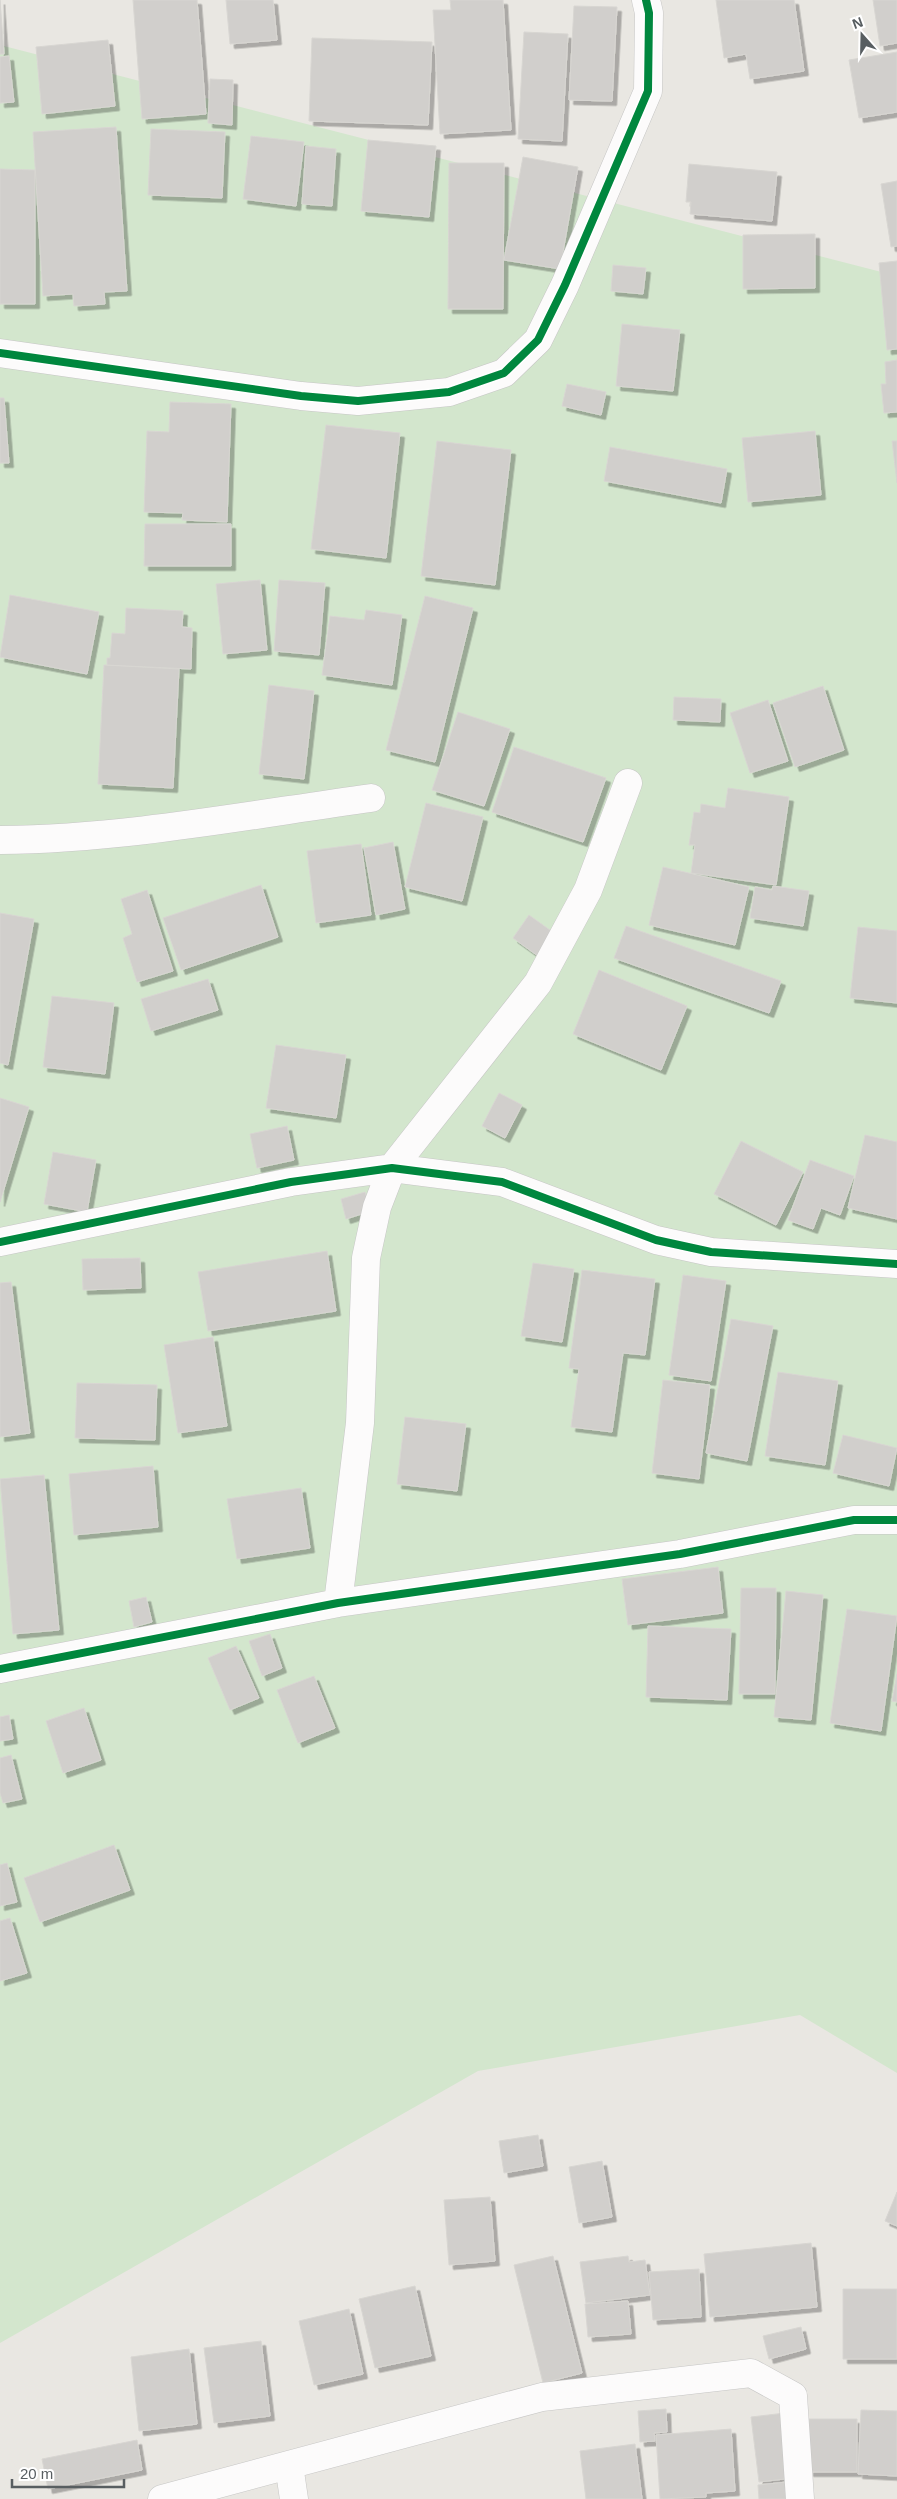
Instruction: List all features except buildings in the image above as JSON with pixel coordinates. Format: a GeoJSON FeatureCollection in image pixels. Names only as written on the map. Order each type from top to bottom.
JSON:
{"type":"FeatureCollection","features":[{"type":"Feature","properties":{"kind":"street"},"geometry":{"type":"LineString","coordinates":[[0,353],[301,396],[358,401],[449,392],[504,373],[538,340],[565,285],[648,91],[649,13],[646,0]]}},
{"type":"Feature","properties":{"kind":"street"},"geometry":{"type":"LineString","coordinates":[[338,1603],[360,1422],[366,1258],[377,1207],[392,1168],[538,983],[588,890],[628,783]]}},
{"type":"Feature","properties":{"kind":"street"},"geometry":{"type":"LineString","coordinates":[[0,840],[45,840],[137,830],[371,798]]}},
{"type":"Feature","properties":{"kind":"street"},"geometry":{"type":"LineString","coordinates":[[0,1242],[282,1184],[392,1168],[502,1182],[656,1240],[711,1252],[897,1264]]}},
{"type":"Feature","properties":{"kind":"street"},"geometry":{"type":"LineString","coordinates":[[0,1669],[338,1603],[680,1554],[854,1520],[897,1520]]}},
{"type":"Feature","properties":{"kind":"street"},"geometry":{"type":"LineString","coordinates":[[162,2499],[542,2397],[751,2372],[793,2396],[800,2499]]}},
{"type":"Feature","properties":{"kind":"street"},"geometry":{"type":"LineString","coordinates":[[289,2466],[294,2499]]}},
{"type":"Feature","properties":{"kind":"green space"},"geometry":{"type":"Polygon","coordinates":[[[0,45],[897,276],[897,2073],[800,2015],[478,2071],[0,2343],[0,45]]]}},
{"type":"Feature","properties":{"kind":"cycle path"},"geometry":{"type":"LineString","coordinates":[[0,353],[301,396],[358,401],[449,392],[504,373],[538,340],[565,285],[648,91],[649,13],[646,0]]}},
{"type":"Feature","properties":{"kind":"cycle path"},"geometry":{"type":"LineString","coordinates":[[0,1242],[291,1182],[392,1168],[502,1182],[656,1240],[711,1252],[897,1264]]}},
{"type":"Feature","properties":{"kind":"cycle path"},"geometry":{"type":"LineString","coordinates":[[0,1669],[338,1603],[680,1554],[854,1520],[897,1520]]}}]}
